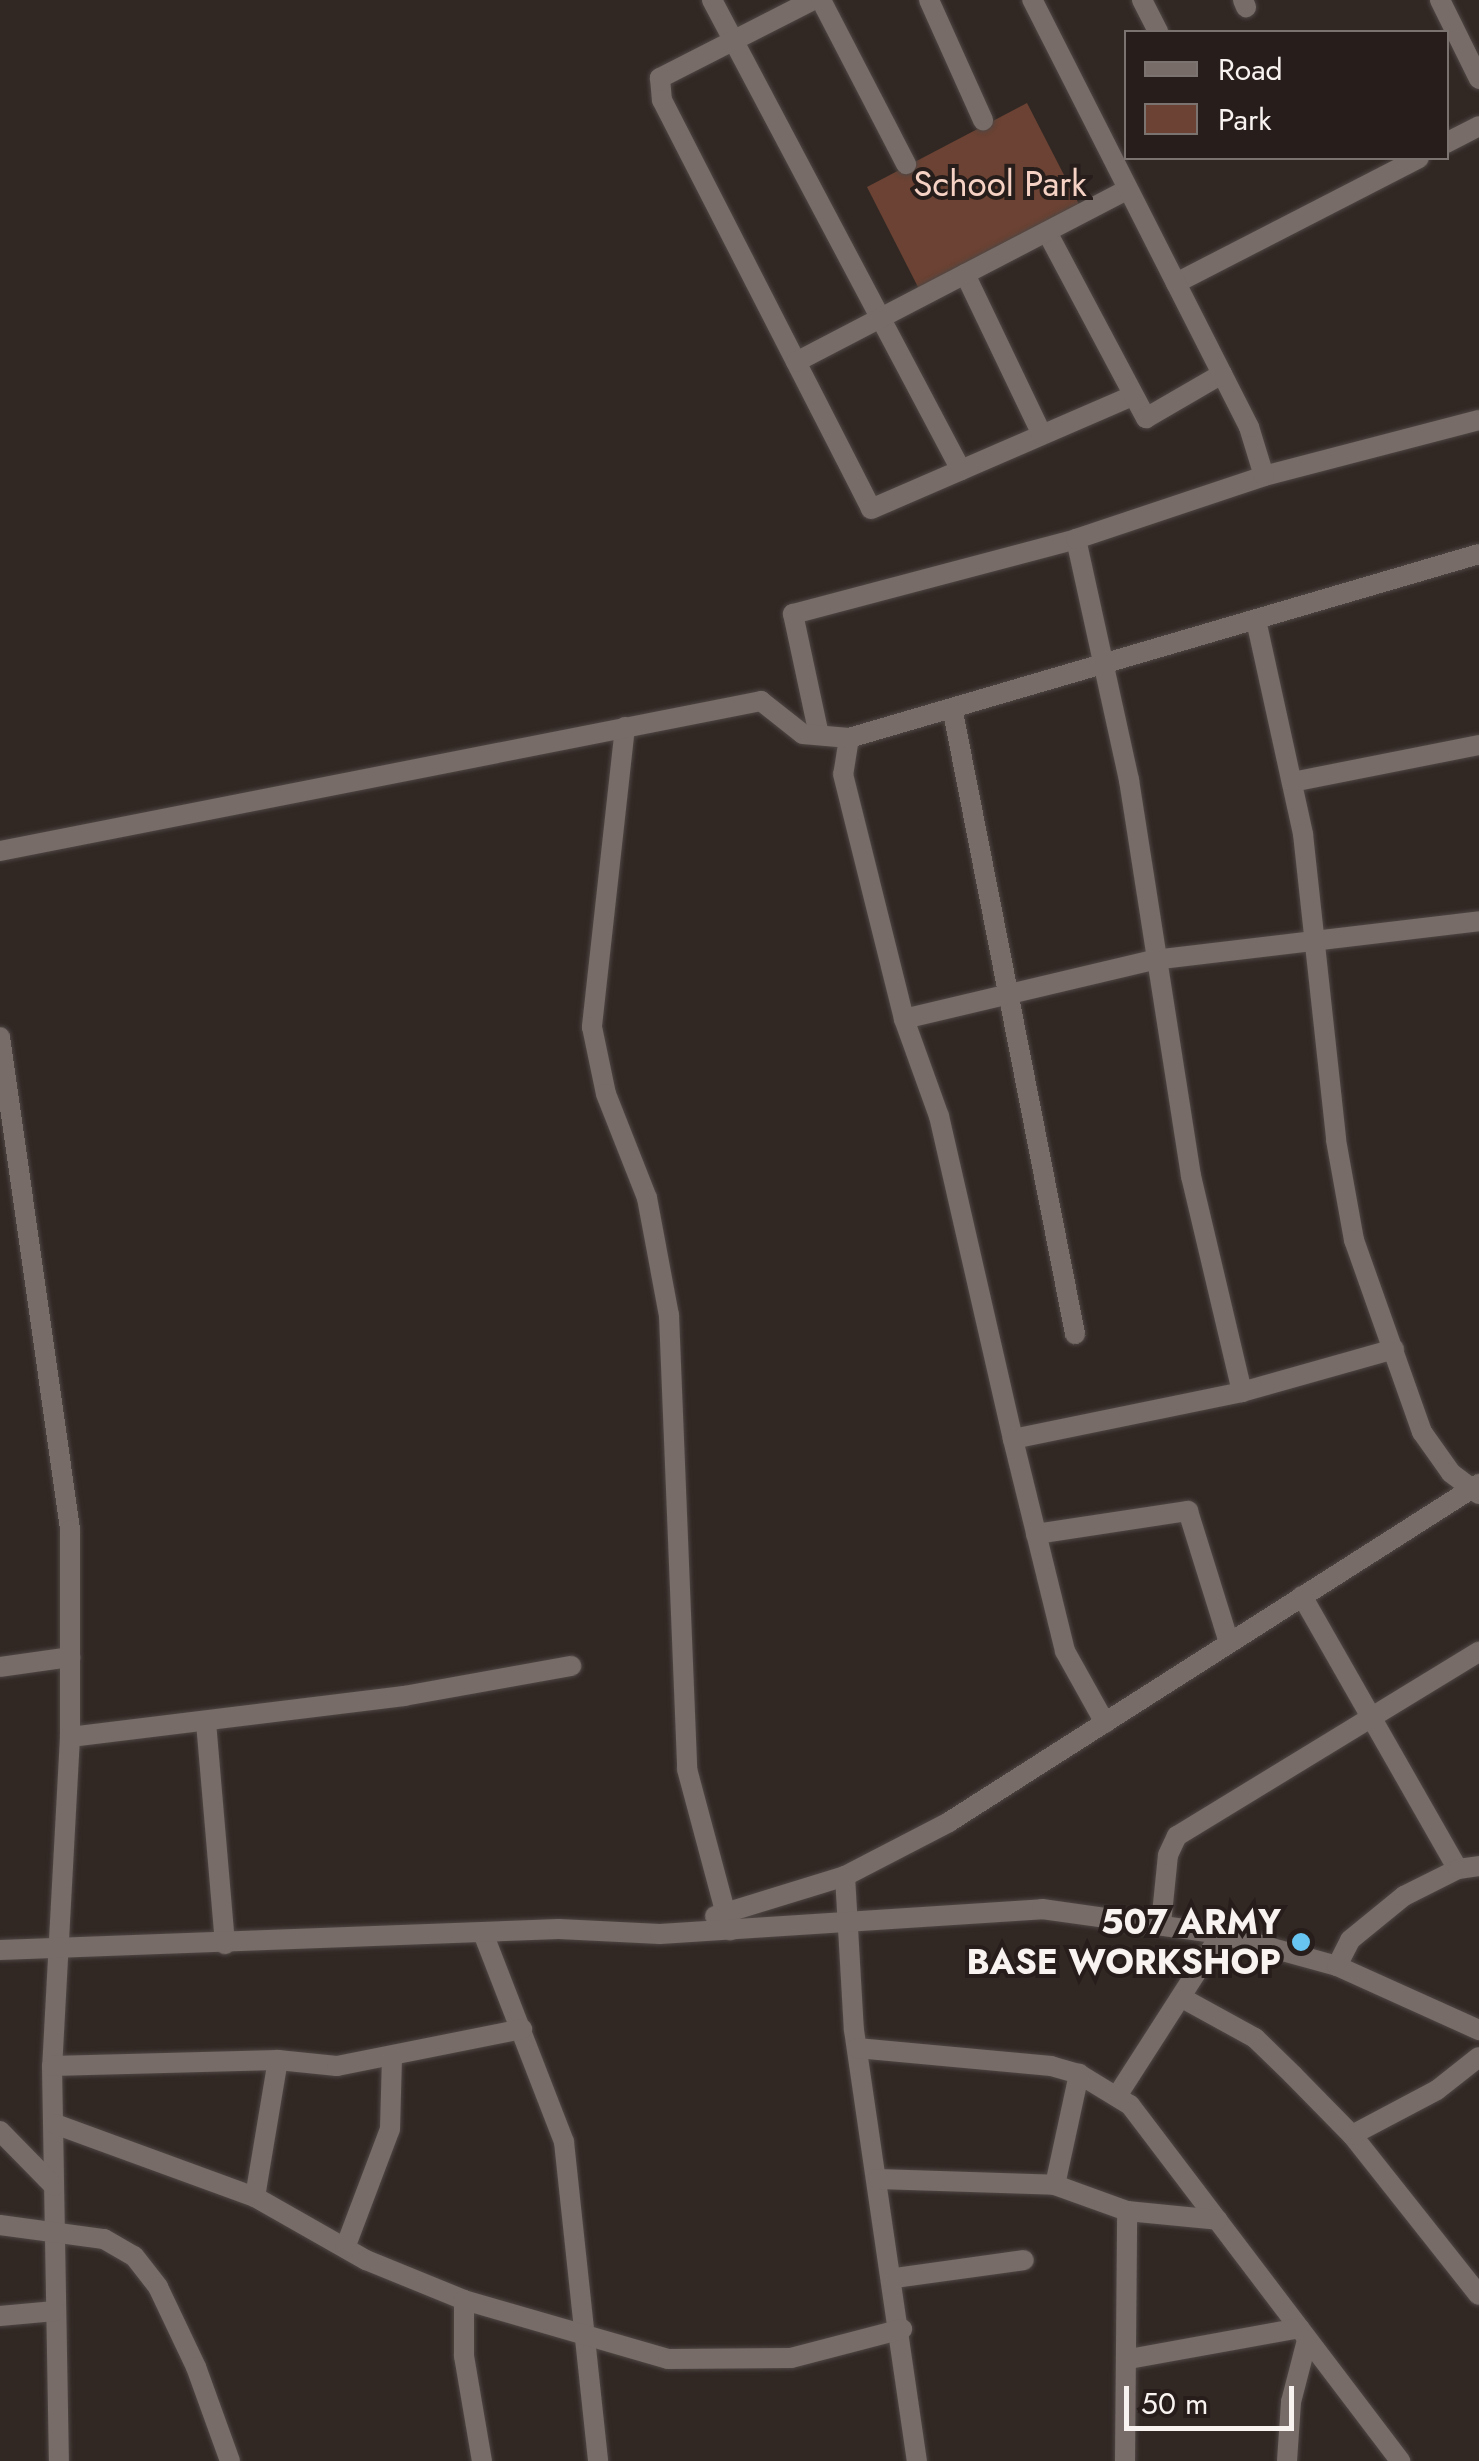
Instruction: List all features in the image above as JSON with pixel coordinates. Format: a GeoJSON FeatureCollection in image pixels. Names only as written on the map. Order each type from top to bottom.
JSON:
{"type":"FeatureCollection","features":[{"type":"Feature","properties":{"kind":"street"},"geometry":{"type":"LineString","coordinates":[[712,0],[961,470]]}},
{"type":"Feature","properties":{"kind":"street"},"geometry":{"type":"LineString","coordinates":[[813,0],[660,78],[662,100],[871,509],[1132,396]]}},
{"type":"Feature","properties":{"kind":"street"},"geometry":{"type":"LineString","coordinates":[[821,0],[906,164]]}},
{"type":"Feature","properties":{"kind":"street"},"geometry":{"type":"LineString","coordinates":[[929,0],[983,120]]}},
{"type":"Feature","properties":{"kind":"street"},"geometry":{"type":"LineString","coordinates":[[1032,0],[1249,427],[1264,476]]}},
{"type":"Feature","properties":{"kind":"street"},"geometry":{"type":"LineString","coordinates":[[1142,0],[1157,30]]}},
{"type":"Feature","properties":{"kind":"street"},"geometry":{"type":"LineString","coordinates":[[1440,0],[1479,79]]}},
{"type":"Feature","properties":{"kind":"street"},"geometry":{"type":"LineString","coordinates":[[1449,141],[1479,126]]}},
{"type":"Feature","properties":{"kind":"street"},"geometry":{"type":"LineString","coordinates":[[1176,283],[1415,160]]}},
{"type":"Feature","properties":{"kind":"street"},"geometry":{"type":"LineString","coordinates":[[796,362],[1128,189]]}},
{"type":"Feature","properties":{"kind":"street"},"geometry":{"type":"LineString","coordinates":[[1047,232],[1146,418],[1222,374]]}},
{"type":"Feature","properties":{"kind":"street"},"geometry":{"type":"LineString","coordinates":[[965,274],[1042,435]]}},
{"type":"Feature","properties":{"kind":"street"},"geometry":{"type":"LineString","coordinates":[[819,735],[793,614],[1076,539],[1264,476],[1479,420]]}},
{"type":"Feature","properties":{"kind":"street"},"geometry":{"type":"LineString","coordinates":[[1076,539],[1129,780],[1154,960],[1191,1176],[1242,1392]]}},
{"type":"Feature","properties":{"kind":"street"},"geometry":{"type":"LineString","coordinates":[[0,851],[761,702],[803,734],[849,738],[953,712],[1479,554]]}},
{"type":"Feature","properties":{"kind":"street"},"geometry":{"type":"LineString","coordinates":[[0,1950],[483,1933],[660,1934],[727,1921],[845,1876],[949,1822],[1302,1596],[1478,1489],[1452,1473],[1422,1432],[1354,1240],[1336,1140],[1315,937],[1292,782],[1256,620]]}},
{"type":"Feature","properties":{"kind":"street"},"geometry":{"type":"LineString","coordinates":[[953,712],[1013,994],[1075,1334]]}},
{"type":"Feature","properties":{"kind":"street"},"geometry":{"type":"LineString","coordinates":[[625,727],[592,1027],[606,1094],[647,1198],[670,1315],[688,1769],[727,1921]]}},
{"type":"Feature","properties":{"kind":"street"},"geometry":{"type":"LineString","coordinates":[[849,738],[843,774],[904,1020],[939,1116],[1065,1651],[1104,1723]]}},
{"type":"Feature","properties":{"kind":"street"},"geometry":{"type":"LineString","coordinates":[[1292,782],[1478,749]]}},
{"type":"Feature","properties":{"kind":"street"},"geometry":{"type":"LineString","coordinates":[[904,1020],[1154,960],[1315,937],[1479,920]]}},
{"type":"Feature","properties":{"kind":"street"},"geometry":{"type":"LineString","coordinates":[[0,1037],[60,1429],[70,1530],[70,1737],[52,2066],[59,2461]]}},
{"type":"Feature","properties":{"kind":"street"},"geometry":{"type":"LineString","coordinates":[[1013,1438],[1242,1392],[1394,1348]]}},
{"type":"Feature","properties":{"kind":"street"},"geometry":{"type":"LineString","coordinates":[[1036,1534],[1188,1510],[1230,1642]]}},
{"type":"Feature","properties":{"kind":"street"},"geometry":{"type":"LineString","coordinates":[[1302,1596],[1468,1867],[1404,1896],[1368,1924],[1337,1966]]}},
{"type":"Feature","properties":{"kind":"street"},"geometry":{"type":"LineString","coordinates":[[1161,1924],[1168,1855],[1177,1836],[1479,1652]]}},
{"type":"Feature","properties":{"kind":"street"},"geometry":{"type":"LineString","coordinates":[[0,1667],[70,1657]]}},
{"type":"Feature","properties":{"kind":"street"},"geometry":{"type":"LineString","coordinates":[[70,1737],[206,1722],[571,1666]]}},
{"type":"Feature","properties":{"kind":"street"},"geometry":{"type":"LineString","coordinates":[[206,1722],[225,1944]]}},
{"type":"Feature","properties":{"kind":"street"},"geometry":{"type":"LineString","coordinates":[[845,1876],[857,2048],[902,2329],[918,2461]]}},
{"type":"Feature","properties":{"kind":"street"},"geometry":{"type":"LineString","coordinates":[[727,1921],[848,1922],[1042,1908],[1161,1924],[1221,1934],[1337,1966],[1479,2030]]}},
{"type":"Feature","properties":{"kind":"street"},"geometry":{"type":"LineString","coordinates":[[483,1933],[564,2142],[598,2461]]}},
{"type":"Feature","properties":{"kind":"street"},"geometry":{"type":"LineString","coordinates":[[1117,2096],[1184,1999],[1221,1934]]}},
{"type":"Feature","properties":{"kind":"street"},"geometry":{"type":"LineString","coordinates":[[1184,1999],[1255,2038],[1352,2135],[1479,2295]]}},
{"type":"Feature","properties":{"kind":"street"},"geometry":{"type":"LineString","coordinates":[[52,2066],[278,2060],[337,2066],[522,2030]]}},
{"type":"Feature","properties":{"kind":"street"},"geometry":{"type":"LineString","coordinates":[[857,2048],[1080,2074],[1117,2096],[1169,2151],[1400,2461]]}},
{"type":"Feature","properties":{"kind":"street"},"geometry":{"type":"LineString","coordinates":[[345,2248],[390,2129],[392,2057]]}},
{"type":"Feature","properties":{"kind":"street"},"geometry":{"type":"LineString","coordinates":[[1352,2135],[1436,2090],[1479,2057]]}},
{"type":"Feature","properties":{"kind":"street"},"geometry":{"type":"LineString","coordinates":[[256,2198],[278,2060]]}},
{"type":"Feature","properties":{"kind":"street"},"geometry":{"type":"LineString","coordinates":[[1055,2186],[1080,2074]]}},
{"type":"Feature","properties":{"kind":"street"},"geometry":{"type":"LineString","coordinates":[[55,2124],[256,2198],[345,2248],[464,2300],[668,2359],[770,2360],[902,2329]]}},
{"type":"Feature","properties":{"kind":"street"},"geometry":{"type":"LineString","coordinates":[[0,2131],[54,2186]]}},
{"type":"Feature","properties":{"kind":"street"},"geometry":{"type":"LineString","coordinates":[[878,2179],[1055,2186],[1127,2211],[1218,2220]]}},
{"type":"Feature","properties":{"kind":"street"},"geometry":{"type":"LineString","coordinates":[[1125,2461],[1130,2359],[1127,2211]]}},
{"type":"Feature","properties":{"kind":"street"},"geometry":{"type":"LineString","coordinates":[[0,2225],[52,2228],[104,2239],[134,2256],[158,2287],[230,2461]]}},
{"type":"Feature","properties":{"kind":"street"},"geometry":{"type":"LineString","coordinates":[[894,2278],[1024,2260]]}},
{"type":"Feature","properties":{"kind":"street"},"geometry":{"type":"LineString","coordinates":[[464,2300],[464,2356],[482,2461]]}},
{"type":"Feature","properties":{"kind":"street"},"geometry":{"type":"LineString","coordinates":[[0,2316],[56,2311]]}},
{"type":"Feature","properties":{"kind":"street"},"geometry":{"type":"LineString","coordinates":[[1130,2359],[1303,2334]]}},
{"type":"Feature","properties":{"kind":"street"},"geometry":{"type":"LineString","coordinates":[[1287,2461],[1303,2334]]}},
{"type":"Feature","properties":{"kind":"green space","name":"School Park"},"geometry":{"type":"Polygon","coordinates":[[[1027,103],[1082,210],[919,289],[867,187],[1027,103]]]}},
{"type":"Feature","properties":{"kind":"place","name":"507 ARMY BASE WORKSHOP"},"geometry":{"type":"Point","coordinates":[1301,1942]}}]}
